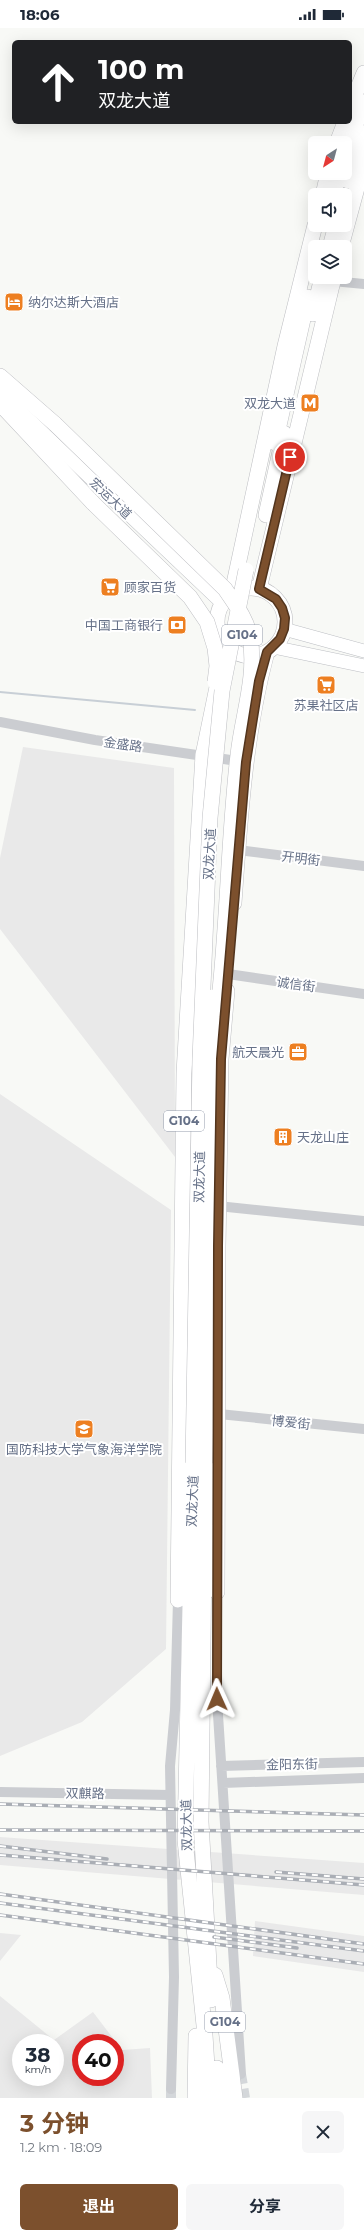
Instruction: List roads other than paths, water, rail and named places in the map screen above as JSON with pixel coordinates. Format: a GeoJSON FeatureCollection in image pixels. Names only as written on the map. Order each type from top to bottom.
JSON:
{"type":"FeatureCollection","features":[{"type":"Feature","properties":{"kind":"highway"},"geometry":{"type":"LineString","coordinates":[[352,102],[364,73]]}},
{"type":"Feature","properties":{"kind":"highway"},"geometry":{"type":"LineString","coordinates":[[352,144],[364,102]]}},
{"type":"Feature","properties":{"kind":"highway"},"geometry":{"type":"LineString","coordinates":[[345,124],[347,136]]}},
{"type":"Feature","properties":{"kind":"highway"},"geometry":{"type":"LineString","coordinates":[[352,150],[364,133]]}},
{"type":"Feature","properties":{"kind":"highway"},"geometry":{"type":"LineString","coordinates":[[342,240],[347,180]]}},
{"type":"Feature","properties":{"kind":"highway"},"geometry":{"type":"LineString","coordinates":[[224,602],[241,589],[259,589],[276,599],[282,608],[285,618],[284,629],[280,639],[270,649],[257,655],[246,655],[235,652],[226,645],[217,628],[285,346],[316,236]]}},
{"type":"Feature","properties":{"kind":"highway","name":"双龙大道"},"geometry":{"type":"LineString","coordinates":[[209,2098],[201,1949],[199,1463],[195,1308],[204,943],[213,768],[220,714],[246,570],[311,284]]}},
{"type":"Feature","properties":{"kind":"highway","name":"双龙大道"},"geometry":{"type":"LineString","coordinates":[[220,2098],[201,1949],[185,1840],[199,1463],[214,940],[223,771],[231,699],[273,478],[328,284]]}},
{"type":"Feature","properties":{"kind":"highway"},"geometry":{"type":"LineString","coordinates":[[259,589],[329,284]]}},
{"type":"Feature","properties":{"kind":"highway"},"geometry":{"type":"LineString","coordinates":[[0,376],[55,424],[225,589],[242,614],[250,636],[252,659],[250,685],[238,754],[219,1000],[211,1060]]}},
{"type":"Feature","properties":{"kind":"highway"},"geometry":{"type":"LineString","coordinates":[[1,406],[93,504],[190,597],[207,622],[215,648],[217,666],[212,697],[203,804],[191,1045],[190,1213],[195,1308]]}},
{"type":"Feature","properties":{"kind":"highway","name":"双龙大道"},"geometry":{"type":"LineString","coordinates":[[178,1600],[184,1073],[203,755],[226,645]]}},
{"type":"Feature","properties":{"kind":"highway","name":"双龙大道"},"geometry":{"type":"LineString","coordinates":[[217,1592],[219,1414],[218,1206],[221,1059],[246,762],[259,681],[270,649]]}},
{"type":"Feature","properties":{"kind":"highway","name":"G104"},"geometry":{"type":"LineString","coordinates":[[195,2098],[201,1949]]}},
{"type":"Feature","properties":{"kind":"highway","name":"G104"},"geometry":{"type":"LineString","coordinates":[[201,1949],[222,1998],[235,2098]]}},
{"type":"Feature","properties":{"kind":"main road","name":"宏运大道"},"geometry":{"type":"LineString","coordinates":[[0,392],[224,602]]}},
{"type":"Feature","properties":{"kind":"main road","name":"宏运大道"},"geometry":{"type":"LineString","coordinates":[[1,406],[224,602]]}},
{"type":"Feature","properties":{"kind":"main road"},"geometry":{"type":"LineString","coordinates":[[284,629],[364,651]]}},
{"type":"Feature","properties":{"kind":"main road"},"geometry":{"type":"LineString","coordinates":[[270,649],[364,666]]}},
{"type":"Feature","properties":{"kind":"street"},"geometry":{"type":"LineString","coordinates":[[352,282],[364,284]]}},
{"type":"Feature","properties":{"kind":"street","name":"金盛路"},"geometry":{"type":"LineString","coordinates":[[0,722],[95,740],[246,762]]}},
{"type":"Feature","properties":{"kind":"street","name":"开明街"},"geometry":{"type":"LineString","coordinates":[[238,850],[364,866]]}},
{"type":"Feature","properties":{"kind":"street","name":"诚信街"},"geometry":{"type":"LineString","coordinates":[[228,974],[364,994]]}},
{"type":"Feature","properties":{"kind":"street"},"geometry":{"type":"LineString","coordinates":[[218,1206],[364,1221]]}},
{"type":"Feature","properties":{"kind":"street","name":"博爱街"},"geometry":{"type":"LineString","coordinates":[[219,1414],[364,1430]]}},
{"type":"Feature","properties":{"kind":"street"},"geometry":{"type":"LineString","coordinates":[[217,1592],[217,1699],[240,2074]]}},
{"type":"Feature","properties":{"kind":"street"},"geometry":{"type":"LineString","coordinates":[[171,2089],[174,1977],[170,1766],[175,1710],[178,1600]]}},
{"type":"Feature","properties":{"kind":"street"},"geometry":{"type":"LineString","coordinates":[[175,1710],[186,1808]]}},
{"type":"Feature","properties":{"kind":"street","name":"金阳东街"},"geometry":{"type":"LineString","coordinates":[[221,1766],[364,1762]]}},
{"type":"Feature","properties":{"kind":"street","name":"金阳东街"},"geometry":{"type":"LineString","coordinates":[[223,1783],[364,1778]]}},
{"type":"Feature","properties":{"kind":"street","name":"双麒路"},"geometry":{"type":"LineString","coordinates":[[0,1792],[170,1794]]}},
{"type":"Feature","properties":{"kind":"waterway"},"geometry":{"type":"LineString","coordinates":[[0,692],[195,710]]}},
{"type":"Feature","properties":{"kind":"tunnel"},"geometry":{"type":"LineString","coordinates":[[241,2074],[245,2098]]}},
{"type":"Feature","properties":{"kind":"tunnel"},"geometry":{"type":"LineString","coordinates":[[171,2089],[171,2098]]}},
{"type":"Feature","properties":{"kind":"railway"},"geometry":{"type":"LineString","coordinates":[[0,1804],[364,1815]]}},
{"type":"Feature","properties":{"kind":"railway"},"geometry":{"type":"LineString","coordinates":[[0,1830],[364,1831]]}},
{"type":"Feature","properties":{"kind":"railway"},"geometry":{"type":"LineString","coordinates":[[0,1846],[107,1859]]}},
{"type":"Feature","properties":{"kind":"railway"},"geometry":{"type":"LineString","coordinates":[[0,1855],[364,1885]]}},
{"type":"Feature","properties":{"kind":"railway"},"geometry":{"type":"LineString","coordinates":[[276,1872],[364,1879]]}},
{"type":"Feature","properties":{"kind":"railway"},"geometry":{"type":"LineString","coordinates":[[0,1894],[364,1944]]}},
{"type":"Feature","properties":{"kind":"railway"},"geometry":{"type":"LineString","coordinates":[[0,1903],[364,1951]]}},
{"type":"Feature","properties":{"kind":"railway"},"geometry":{"type":"LineString","coordinates":[[0,1915],[364,1964]]}},
{"type":"Feature","properties":{"kind":"railway"},"geometry":{"type":"LineString","coordinates":[[214,1937],[297,1948]]}},
{"type":"Feature","properties":{"kind":"place","name":"纳尔达斯大酒店"},"geometry":{"type":"Point","coordinates":[14,302]}},
{"type":"Feature","properties":{"kind":"place","name":"双龙大道"},"geometry":{"type":"Point","coordinates":[310,403]}},
{"type":"Feature","properties":{"kind":"place","name":"顾家百货"},"geometry":{"type":"Point","coordinates":[110,587]}},
{"type":"Feature","properties":{"kind":"place","name":"中国工商银行"},"geometry":{"type":"Point","coordinates":[177,625]}},
{"type":"Feature","properties":{"kind":"place","name":"苏果社区店"},"geometry":{"type":"Point","coordinates":[326,685]}},
{"type":"Feature","properties":{"kind":"place","name":"航天晨光"},"geometry":{"type":"Point","coordinates":[298,1052]}},
{"type":"Feature","properties":{"kind":"place","name":"天龙山庄"},"geometry":{"type":"Point","coordinates":[283,1137]}},
{"type":"Feature","properties":{"kind":"place","name":"国防科技大学气象海洋学院"},"geometry":{"type":"Point","coordinates":[84,1429]}}]}
